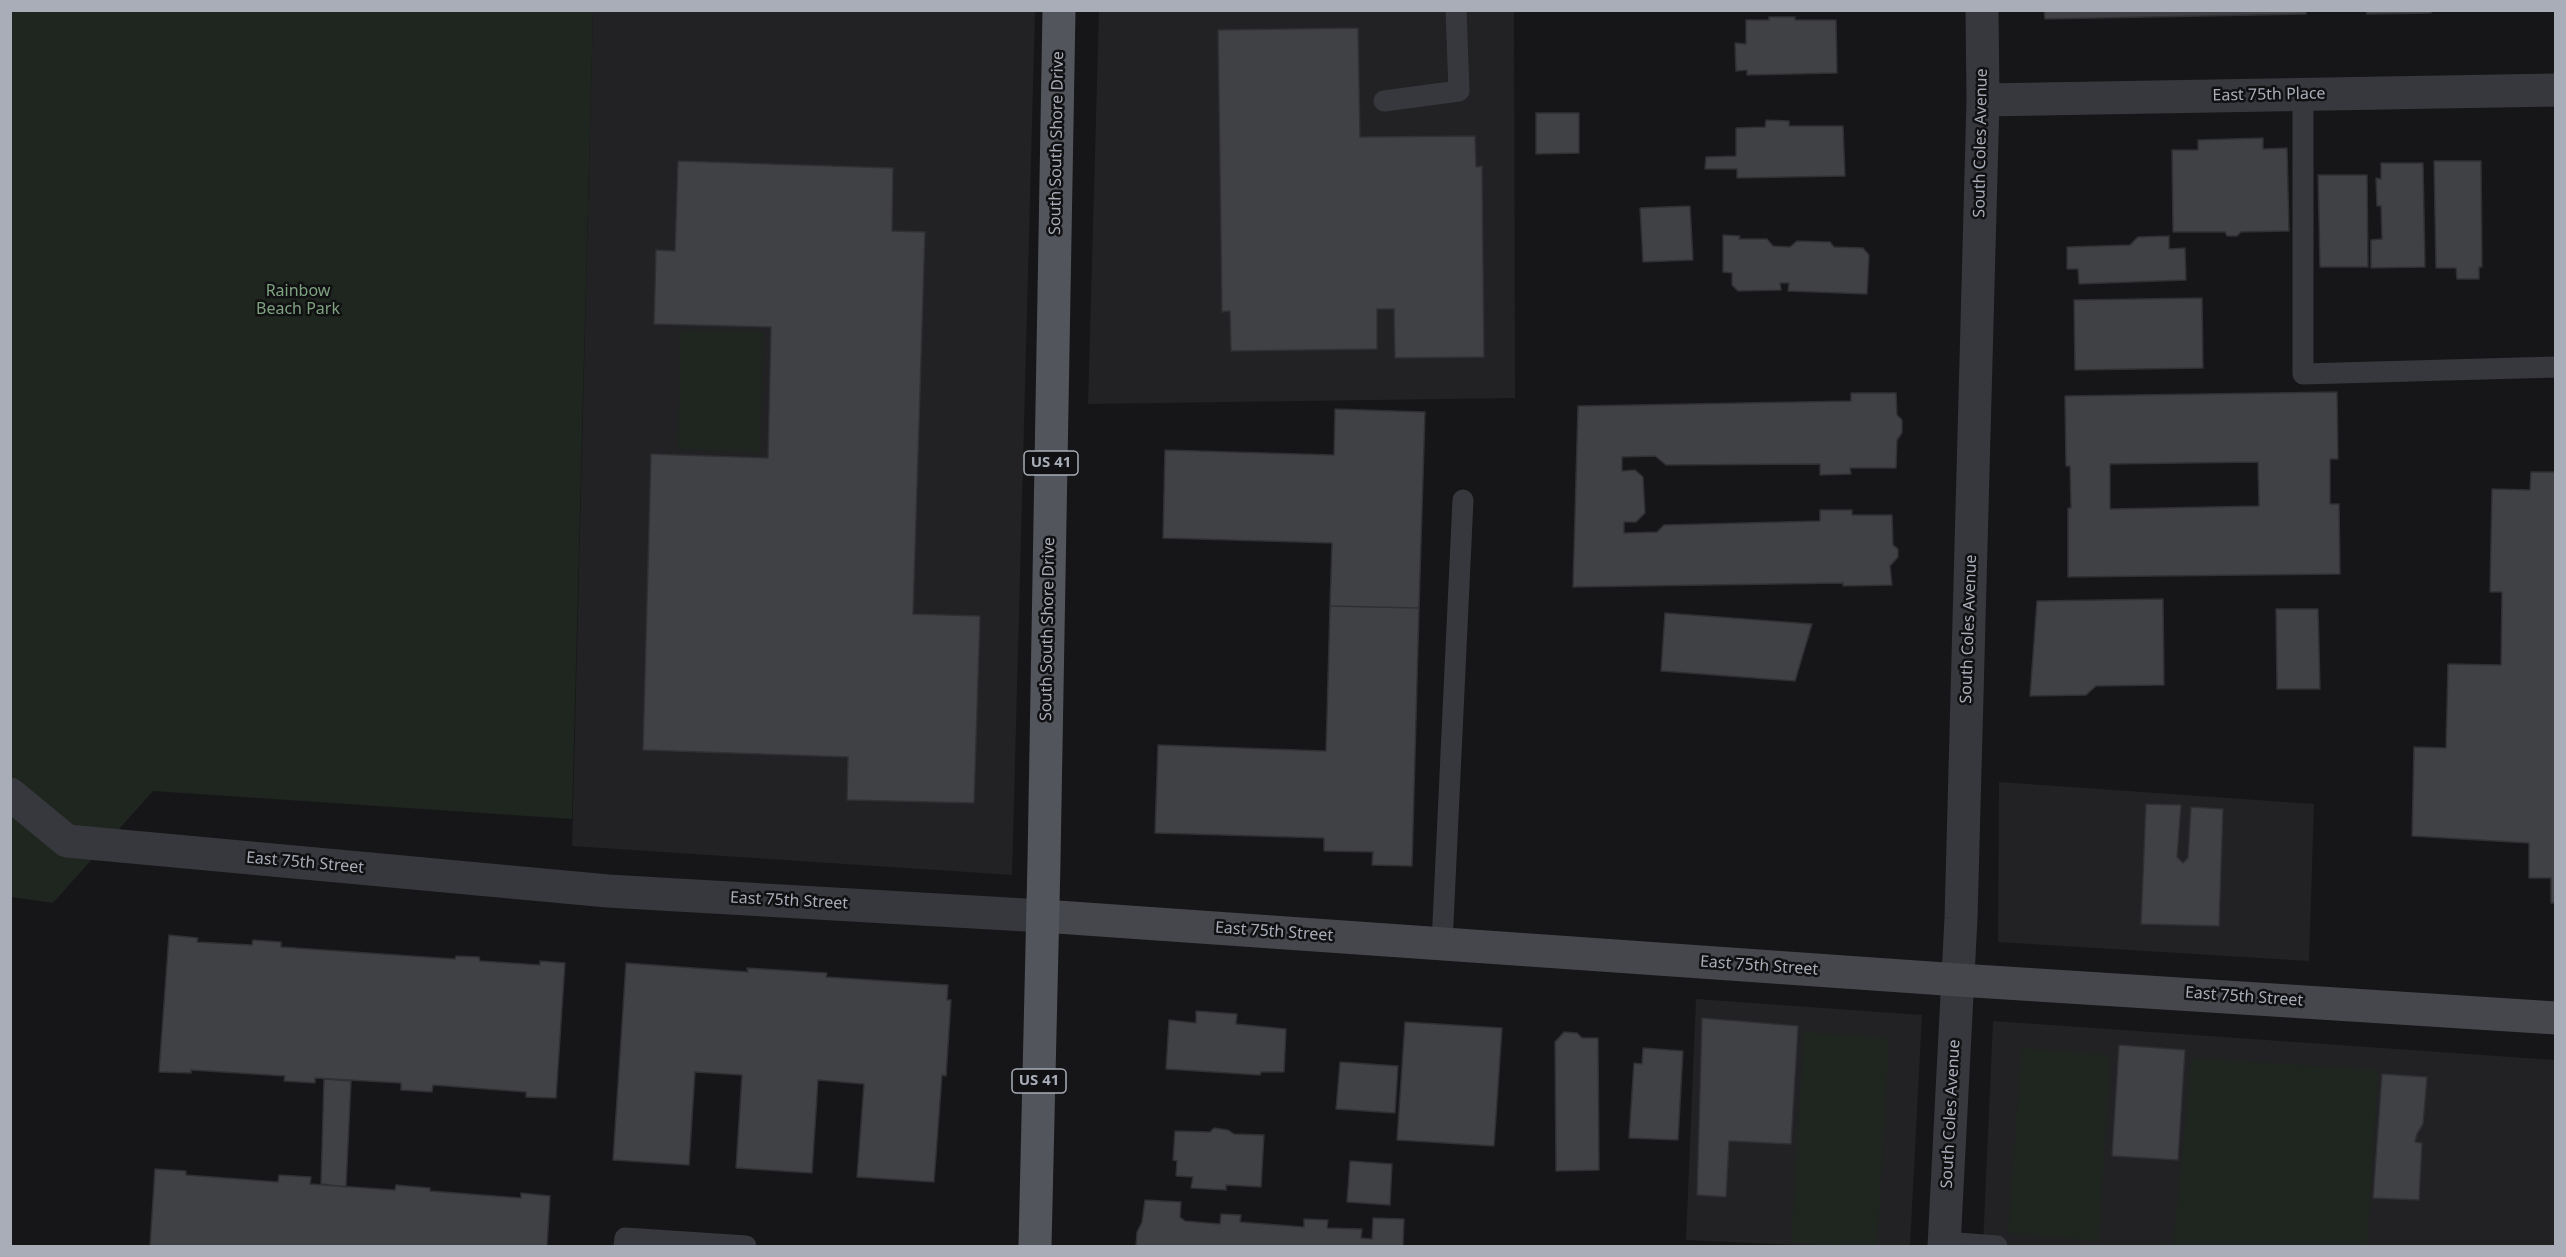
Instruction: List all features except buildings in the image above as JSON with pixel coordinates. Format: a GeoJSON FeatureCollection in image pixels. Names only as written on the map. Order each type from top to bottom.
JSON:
{"type":"FeatureCollection","features":[{"type":"Feature","properties":{"kind":"main road","name":"South South Shore Drive"},"geometry":{"type":"LineString","coordinates":[[1035,1246],[1059,10]]}},
{"type":"Feature","properties":{"kind":"main road","name":"East 75th Street"},"geometry":{"type":"LineString","coordinates":[[1043,916],[1959,980],[2556,1018]]}},
{"type":"Feature","properties":{"kind":"street","name":"South Coles Avenue"},"geometry":{"type":"LineString","coordinates":[[1944,1244],[1959,980],[1983,100],[1982,10]]}},
{"type":"Feature","properties":{"kind":"street","name":"East 75th Place"},"geometry":{"type":"LineString","coordinates":[[1983,100],[2556,90]]}},
{"type":"Feature","properties":{"kind":"street","name":"East 75th Street"},"geometry":{"type":"LineString","coordinates":[[10,794],[67,842],[608,891],[1043,916]]}},
{"type":"Feature","properties":{"kind":"lane"},"geometry":{"type":"LineString","coordinates":[[1384,100],[1459,91],[1456,10]]}},
{"type":"Feature","properties":{"kind":"lane"},"geometry":{"type":"LineString","coordinates":[[2303,94],[2302,374],[2556,367]]}},
{"type":"Feature","properties":{"kind":"lane"},"geometry":{"type":"LineString","coordinates":[[1442,944],[1462,500]]}},
{"type":"Feature","properties":{"kind":"lane"},"geometry":{"type":"LineString","coordinates":[[624,1246],[625,1238],[746,1246]]}},
{"type":"Feature","properties":{"kind":"lane"},"geometry":{"type":"LineString","coordinates":[[1944,1244],[1997,1246]]}},
{"type":"Feature","properties":{"kind":"shaded area"},"geometry":{"type":"Polygon","coordinates":[[[593,11],[1035,11],[1012,875],[572,846],[593,11]]]}},
{"type":"Feature","properties":{"kind":"shaded area"},"geometry":{"type":"Polygon","coordinates":[[[1099,11],[1514,11],[1515,398],[1088,404],[1099,11]]]}},
{"type":"Feature","properties":{"kind":"shaded area"},"geometry":{"type":"Polygon","coordinates":[[[1999,782],[2314,804],[2309,961],[1998,942],[1999,782]]]}},
{"type":"Feature","properties":{"kind":"shaded area"},"geometry":{"type":"Polygon","coordinates":[[[1696,999],[1922,1015],[1910,1246],[1820,1246],[1686,1240],[1696,999]]]}},
{"type":"Feature","properties":{"kind":"shaded area"},"geometry":{"type":"Polygon","coordinates":[[[1993,1021],[2555,1060],[2555,1246],[1983,1245],[1993,1021]]]}},
{"type":"Feature","properties":{"kind":"green space","name":"Rainbow Beach Park"},"geometry":{"type":"Polygon","coordinates":[[[11,11],[593,11],[572,819],[153,791],[53,903],[11,897],[11,11]]]}},
{"type":"Feature","properties":{"kind":"green space"},"geometry":{"type":"Polygon","coordinates":[[[681,330],[763,332],[760,452],[678,449],[681,330]]]}},
{"type":"Feature","properties":{"kind":"green space"},"geometry":{"type":"Polygon","coordinates":[[[1804,1032],[1889,1038],[1877,1246],[1791,1243],[1804,1032]]]}},
{"type":"Feature","properties":{"kind":"green space"},"geometry":{"type":"Polygon","coordinates":[[[2022,1048],[2110,1055],[2099,1241],[2008,1233],[2022,1048]]]}},
{"type":"Feature","properties":{"kind":"green space"},"geometry":{"type":"Polygon","coordinates":[[[2192,1058],[2378,1070],[2367,1246],[2173,1246],[2192,1058]]]}}]}
